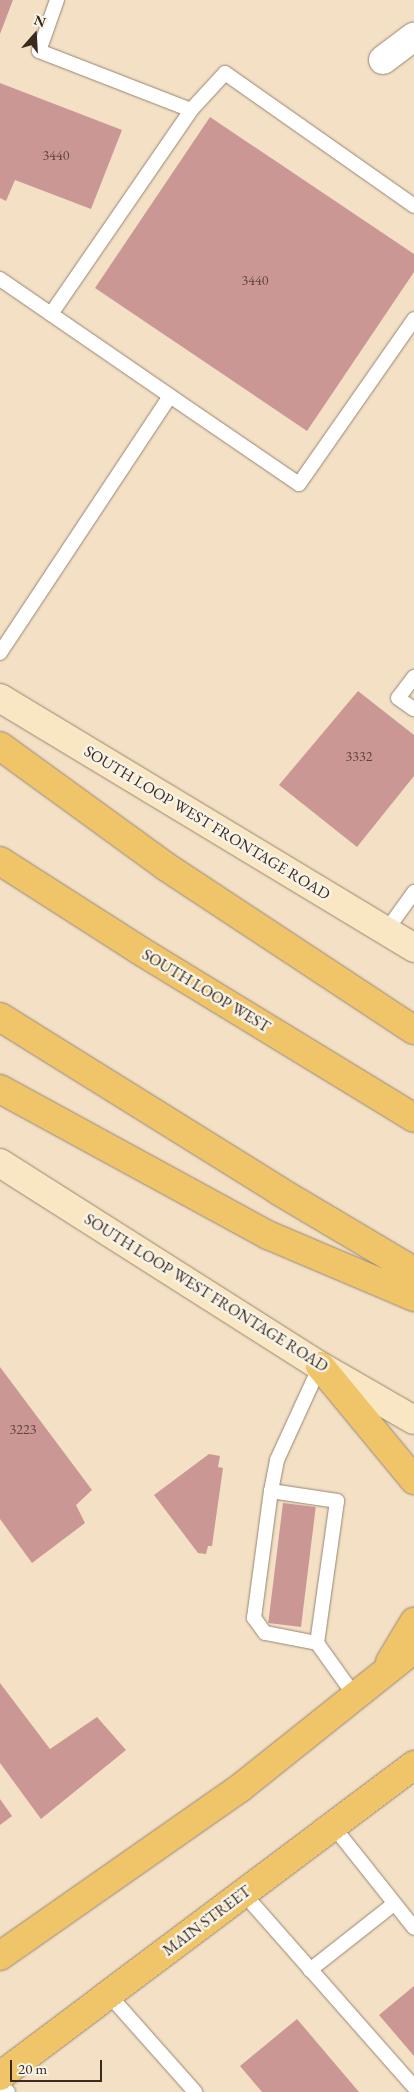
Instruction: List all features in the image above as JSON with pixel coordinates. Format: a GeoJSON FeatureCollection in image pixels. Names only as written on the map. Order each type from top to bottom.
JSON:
{"type":"FeatureCollection","features":[{"type":"Feature","properties":{"kind":"highway"},"geometry":{"type":"LineString","coordinates":[[0,746],[164,866],[414,1030]]}},
{"type":"Feature","properties":{"kind":"highway","name":"SOUTH LOOP WEST"},"geometry":{"type":"LineString","coordinates":[[0,861],[139,950],[414,1118]]}},
{"type":"Feature","properties":{"kind":"highway"},"geometry":{"type":"LineString","coordinates":[[0,1017],[279,1191],[414,1271]]}},
{"type":"Feature","properties":{"kind":"highway"},"geometry":{"type":"LineString","coordinates":[[0,1089],[268,1235],[414,1297]]}},
{"type":"Feature","properties":{"kind":"highway"},"geometry":{"type":"LineString","coordinates":[[320,1366],[414,1480]]}},
{"type":"Feature","properties":{"kind":"highway"},"geometry":{"type":"LineString","coordinates":[[383,1673],[414,1622]]}},
{"type":"Feature","properties":{"kind":"highway"},"geometry":{"type":"LineString","coordinates":[[0,1956],[240,1788],[414,1649]]}},
{"type":"Feature","properties":{"kind":"highway","name":"MAIN STREET"},"geometry":{"type":"LineString","coordinates":[[0,2076],[332,1826],[411,1772]]}},
{"type":"Feature","properties":{"kind":"main road","name":"SOUTH LOOP WEST FRONTAGE ROAD"},"geometry":{"type":"LineString","coordinates":[[0,698],[414,948]]}},
{"type":"Feature","properties":{"kind":"main road","name":"SOUTH LOOP WEST FRONTAGE ROAD"},"geometry":{"type":"LineString","coordinates":[[0,1163],[320,1366],[414,1420]]}},
{"type":"Feature","properties":{"kind":"street"},"geometry":{"type":"LineString","coordinates":[[383,60],[414,37]]}},
{"type":"Feature","properties":{"kind":"lane"},"geometry":{"type":"LineString","coordinates":[[58,0],[38,51],[192,110]]}},
{"type":"Feature","properties":{"kind":"lane"},"geometry":{"type":"LineString","coordinates":[[51,314],[192,110],[225,73],[414,206]]}},
{"type":"Feature","properties":{"kind":"lane"},"geometry":{"type":"LineString","coordinates":[[0,279],[299,484],[414,319]]}},
{"type":"Feature","properties":{"kind":"lane"},"geometry":{"type":"LineString","coordinates":[[0,653],[170,396]]}},
{"type":"Feature","properties":{"kind":"lane"},"geometry":{"type":"LineString","coordinates":[[414,677],[398,698],[414,709]]}},
{"type":"Feature","properties":{"kind":"lane"},"geometry":{"type":"LineString","coordinates":[[386,931],[414,892]]}},
{"type":"Feature","properties":{"kind":"lane"},"geometry":{"type":"LineString","coordinates":[[317,1643],[265,1634],[254,1618],[276,1460],[320,1366]]}},
{"type":"Feature","properties":{"kind":"lane"},"geometry":{"type":"LineString","coordinates":[[271,1491],[337,1501],[317,1643],[355,1696]]}},
{"type":"Feature","properties":{"kind":"lane"},"geometry":{"type":"LineString","coordinates":[[332,1826],[414,1928]]}},
{"type":"Feature","properties":{"kind":"lane"},"geometry":{"type":"LineString","coordinates":[[244,1894],[414,2087]]}},
{"type":"Feature","properties":{"kind":"lane"},"geometry":{"type":"LineString","coordinates":[[310,1970],[394,1904]]}},
{"type":"Feature","properties":{"kind":"lane"},"geometry":{"type":"LineString","coordinates":[[109,1995],[195,2092]]}},
{"type":"Feature","properties":{"kind":"lane"},"geometry":{"type":"LineString","coordinates":[[0,2083],[8,2092]]}},
{"type":"Feature","properties":{"kind":"building"},"geometry":{"type":"Polygon","coordinates":[[[0,0],[13,0],[0,34],[0,0]]]}},
{"type":"Feature","properties":{"kind":"building"},"geometry":{"type":"Polygon","coordinates":[[[0,83],[122,130],[91,209],[15,180],[6,201],[0,198],[0,83]]]}},
{"type":"Feature","properties":{"kind":"building"},"geometry":{"type":"Polygon","coordinates":[[[210,117],[414,254],[414,272],[307,431],[95,288],[210,117]]]}},
{"type":"Feature","properties":{"kind":"building"},"geometry":{"type":"Polygon","coordinates":[[[358,691],[414,735],[414,776],[357,847],[279,785],[358,691]]]}},
{"type":"Feature","properties":{"kind":"building"},"geometry":{"type":"Polygon","coordinates":[[[0,1367],[92,1490],[76,1505],[85,1523],[32,1563],[0,1519],[0,1367]]]}},
{"type":"Feature","properties":{"kind":"building"},"geometry":{"type":"Polygon","coordinates":[[[209,1454],[220,1456],[218,1467],[223,1468],[212,1546],[208,1546],[206,1554],[198,1553],[154,1495],[209,1454]]]}},
{"type":"Feature","properties":{"kind":"building"},"geometry":{"type":"Polygon","coordinates":[[[283,1503],[316,1507],[301,1627],[268,1623],[283,1503]]]}},
{"type":"Feature","properties":{"kind":"building"},"geometry":{"type":"Polygon","coordinates":[[[0,1683],[50,1749],[97,1717],[126,1750],[41,1819],[0,1763],[0,1683]]]}},
{"type":"Feature","properties":{"kind":"building"},"geometry":{"type":"Polygon","coordinates":[[[0,1799],[12,1816],[0,1825],[0,1799]]]}},
{"type":"Feature","properties":{"kind":"building"},"geometry":{"type":"Polygon","coordinates":[[[414,1986],[414,2056],[379,2015],[414,1986]]]}},
{"type":"Feature","properties":{"kind":"building"},"geometry":{"type":"Polygon","coordinates":[[[297,2019],[359,2092],[262,2092],[240,2066],[297,2019]]]}}]}
